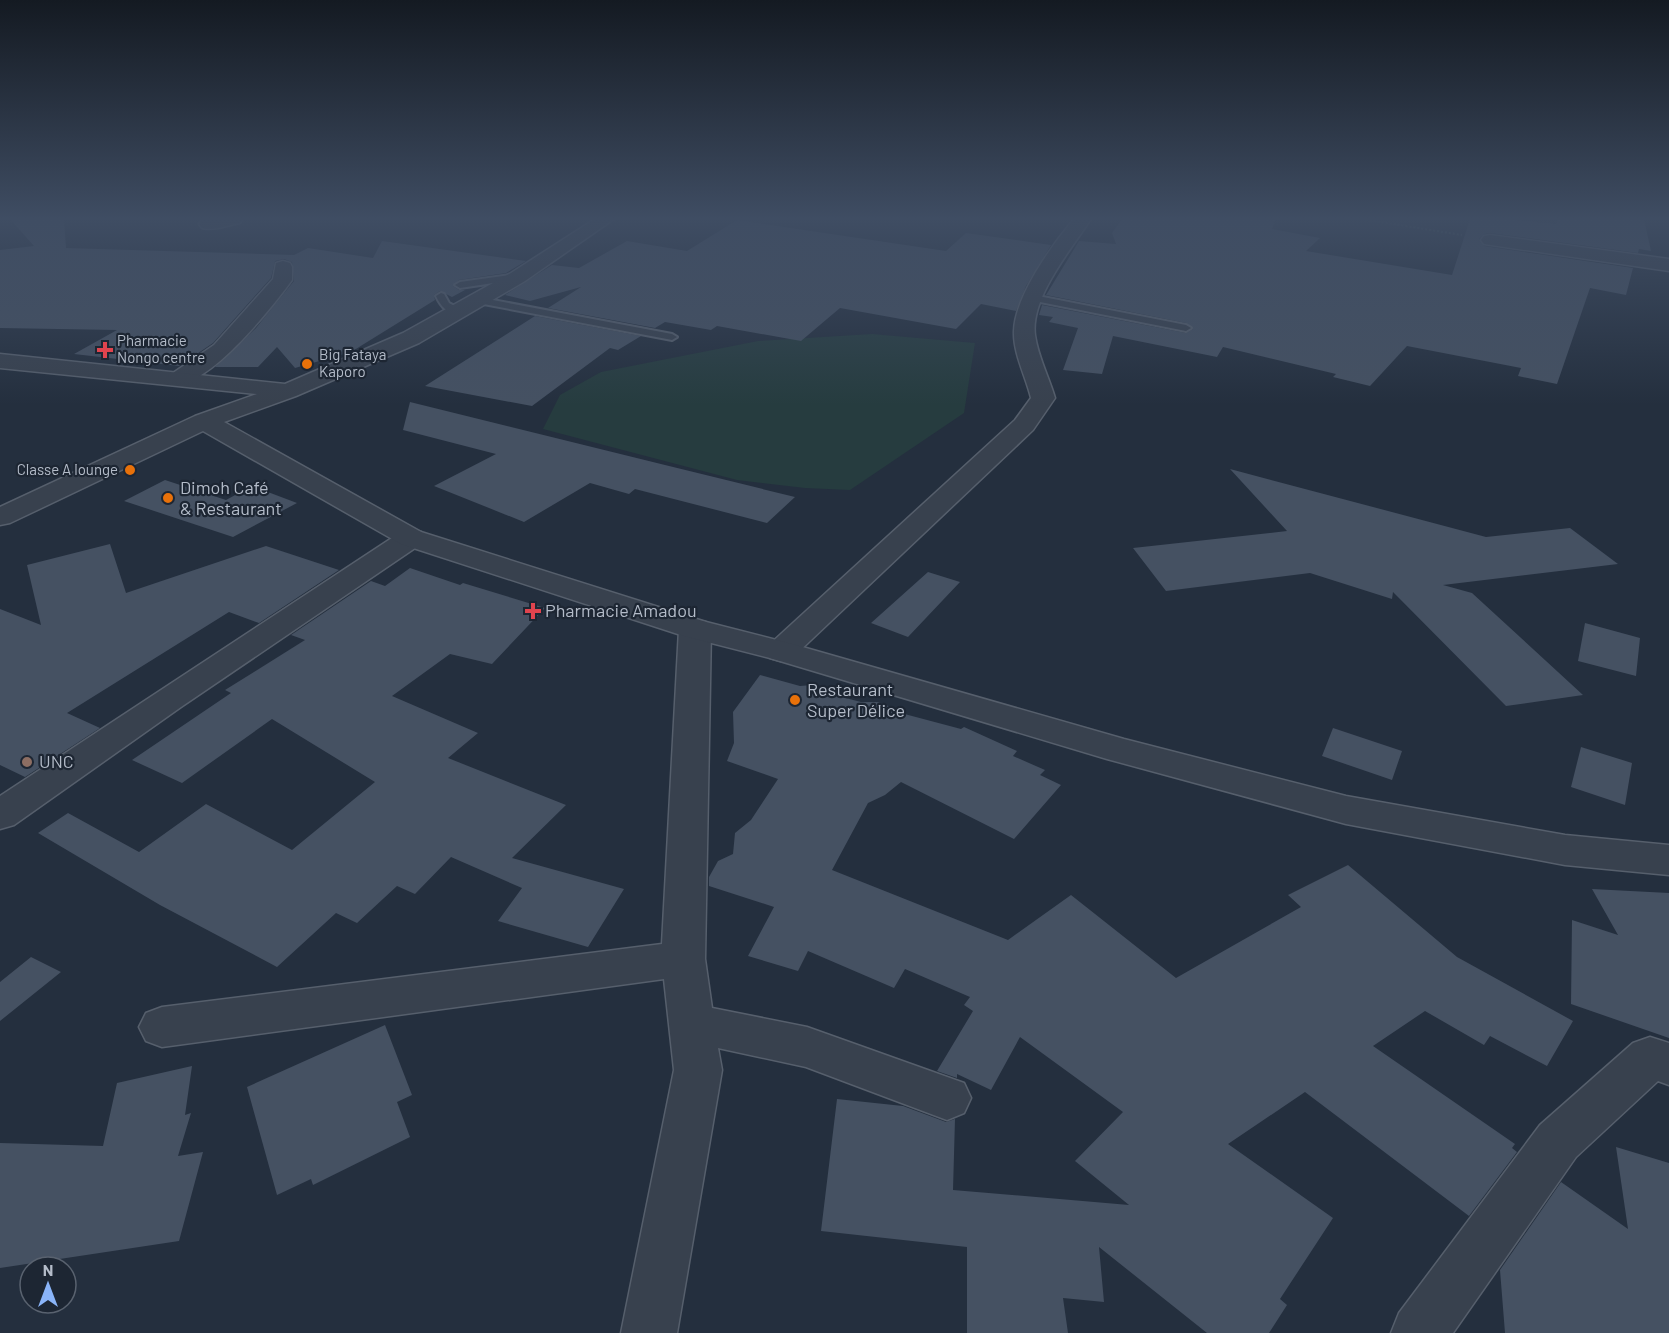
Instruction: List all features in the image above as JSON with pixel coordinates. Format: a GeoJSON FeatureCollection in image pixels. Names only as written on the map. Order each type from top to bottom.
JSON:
{"type":"FeatureCollection","features":[{"type":"Feature","properties":{"kind":"street"},"geometry":{"type":"LineString","coordinates":[[181,378],[222,350],[281,281]]}},
{"type":"Feature","properties":{"kind":"street"},"geometry":{"type":"LineString","coordinates":[[0,517],[204,421],[288,391],[411,338],[511,281]]}},
{"type":"Feature","properties":{"kind":"street"},"geometry":{"type":"LineString","coordinates":[[781,651],[1024,425],[1043,398],[1039,377],[1024,333],[1026,312],[1042,281]]}},
{"type":"Feature","properties":{"kind":"street"},"geometry":{"type":"LineString","coordinates":[[0,361],[181,378],[288,391]]}},
{"type":"Feature","properties":{"kind":"street"},"geometry":{"type":"LineString","coordinates":[[204,421],[411,538],[695,630],[781,651],[1120,750],[1346,810],[1565,850],[1669,860]]}},
{"type":"Feature","properties":{"kind":"street"},"geometry":{"type":"LineString","coordinates":[[0,815],[411,538]]}},
{"type":"Feature","properties":{"kind":"street"},"geometry":{"type":"LineString","coordinates":[[649,1333],[698,1070],[683,959],[695,630]]}},
{"type":"Feature","properties":{"kind":"street"},"geometry":{"type":"LineString","coordinates":[[162,1028],[683,959]]}},
{"type":"Feature","properties":{"kind":"street"},"geometry":{"type":"LineString","coordinates":[[691,1023],[807,1047],[947,1098]]}},
{"type":"Feature","properties":{"kind":"street"},"geometry":{"type":"LineString","coordinates":[[1419,1333],[1558,1142],[1650,1058],[1669,1064]]}},
{"type":"Feature","properties":{"kind":"lane"},"geometry":{"type":"LineString","coordinates":[[460,285],[488,281]]}},
{"type":"Feature","properties":{"kind":"lane"},"geometry":{"type":"LineString","coordinates":[[441,296],[445,304],[672,337]]}},
{"type":"Feature","properties":{"kind":"lane"},"geometry":{"type":"LineString","coordinates":[[1033,298],[1186,328]]}},
{"type":"Feature","properties":{"kind":"green space"},"geometry":{"type":"Polygon","coordinates":[[[872,334],[975,343],[964,413],[850,490],[805,488],[737,480],[543,429],[560,395],[601,372],[758,341],[872,334]]]}},
{"type":"Feature","properties":{"kind":"building"},"geometry":{"type":"Polygon","coordinates":[[[0,281],[268,281],[213,343],[179,366],[74,354],[117,330],[0,328],[0,281]]]}},
{"type":"Feature","properties":{"kind":"building"},"geometry":{"type":"Polygon","coordinates":[[[294,281],[458,281],[453,286],[459,290],[465,290],[452,297],[440,291],[434,295],[435,300],[351,352],[295,368],[277,347],[258,367],[215,367],[256,328],[294,281]]]}},
{"type":"Feature","properties":{"kind":"building"},"geometry":{"type":"Polygon","coordinates":[[[527,281],[1029,281],[1016,311],[981,304],[956,329],[840,308],[801,341],[717,326],[711,330],[665,322],[655,328],[548,308],[581,287],[530,301],[505,295],[527,281]]]}},
{"type":"Feature","properties":{"kind":"building"},"geometry":{"type":"Polygon","coordinates":[[[1054,281],[1630,281],[1626,295],[1590,288],[1557,384],[1518,376],[1521,368],[1407,346],[1370,386],[1333,377],[1336,374],[1223,347],[1217,357],[1113,336],[1102,374],[1063,370],[1078,328],[1049,322],[1053,317],[1039,315],[1042,305],[1186,333],[1193,329],[1186,323],[1046,295],[1054,281]]]}},
{"type":"Feature","properties":{"kind":"building"},"geometry":{"type":"Polygon","coordinates":[[[535,316],[641,336],[618,350],[610,348],[532,406],[425,386],[535,316]]]}},
{"type":"Feature","properties":{"kind":"building"},"geometry":{"type":"Polygon","coordinates":[[[410,402],[795,497],[767,523],[635,489],[629,494],[590,483],[524,522],[434,486],[496,454],[403,430],[410,402]]]}},
{"type":"Feature","properties":{"kind":"building"},"geometry":{"type":"Polygon","coordinates":[[[1230,469],[1486,537],[1570,528],[1618,564],[1443,585],[1472,593],[1583,695],[1506,706],[1393,592],[1392,599],[1310,573],[1166,591],[1133,548],[1287,531],[1230,469]]]}},
{"type":"Feature","properties":{"kind":"building"},"geometry":{"type":"Polygon","coordinates":[[[165,480],[226,500],[252,486],[297,503],[233,537],[124,501],[165,480]]]}},
{"type":"Feature","properties":{"kind":"building"},"geometry":{"type":"Polygon","coordinates":[[[110,544],[126,593],[266,546],[339,570],[259,623],[229,612],[67,713],[100,728],[25,777],[0,765],[0,609],[41,625],[27,565],[110,544]]]}},
{"type":"Feature","properties":{"kind":"building"},"geometry":{"type":"Polygon","coordinates":[[[410,568],[460,585],[463,583],[545,608],[492,664],[450,654],[392,696],[478,733],[448,758],[566,805],[512,858],[624,889],[588,947],[498,921],[522,888],[451,857],[415,894],[397,886],[357,923],[336,913],[277,967],[160,905],[38,833],[68,813],[139,852],[206,804],[292,850],[375,782],[272,719],[182,783],[132,760],[231,693],[225,690],[305,640],[291,635],[371,581],[385,586],[410,568]]]}},
{"type":"Feature","properties":{"kind":"building"},"geometry":{"type":"Polygon","coordinates":[[[928,572],[960,582],[908,637],[871,623],[928,572]]]}},
{"type":"Feature","properties":{"kind":"building"},"geometry":{"type":"Polygon","coordinates":[[[1585,623],[1640,638],[1636,676],[1578,661],[1585,623]]]}},
{"type":"Feature","properties":{"kind":"building"},"geometry":{"type":"Polygon","coordinates":[[[760,675],[800,686],[812,685],[826,693],[861,702],[877,702],[897,712],[961,729],[964,727],[1017,751],[1013,756],[1045,770],[1040,775],[1061,785],[1014,839],[901,782],[885,795],[868,803],[832,870],[1008,940],[1071,895],[1176,978],[1301,907],[1288,895],[1348,865],[1457,957],[1573,1021],[1547,1066],[1490,1036],[1484,1045],[1425,1011],[1373,1046],[1515,1144],[1512,1148],[1517,1152],[1469,1216],[1305,1092],[1228,1144],[1333,1218],[1280,1299],[1287,1305],[1269,1333],[1207,1333],[1099,1247],[1104,1302],[1063,1298],[1068,1333],[967,1333],[967,1247],[821,1231],[837,1099],[903,1106],[946,1122],[955,1119],[953,1190],[1129,1205],[1075,1161],[1123,1112],[1020,1037],[991,1090],[957,1074],[957,1078],[937,1071],[973,1011],[964,1005],[970,997],[905,969],[894,988],[808,951],[798,971],[748,956],[774,907],[709,886],[709,877],[718,861],[733,854],[735,833],[751,820],[778,779],[727,761],[734,743],[733,712],[760,675]]]}},
{"type":"Feature","properties":{"kind":"building"},"geometry":{"type":"Polygon","coordinates":[[[1333,728],[1402,751],[1392,780],[1322,756],[1333,728]]]}},
{"type":"Feature","properties":{"kind":"building"},"geometry":{"type":"Polygon","coordinates":[[[1581,747],[1632,763],[1625,805],[1571,787],[1581,747]]]}},
{"type":"Feature","properties":{"kind":"building"},"geometry":{"type":"Polygon","coordinates":[[[1592,889],[1669,893],[1669,1038],[1571,1004],[1572,920],[1618,935],[1592,889]]]}},
{"type":"Feature","properties":{"kind":"building"},"geometry":{"type":"Polygon","coordinates":[[[31,957],[61,972],[0,1021],[0,982],[31,957]]]}},
{"type":"Feature","properties":{"kind":"building"},"geometry":{"type":"Polygon","coordinates":[[[385,1025],[412,1095],[397,1102],[410,1137],[313,1185],[311,1179],[277,1195],[247,1087],[385,1025]]]}},
{"type":"Feature","properties":{"kind":"building"},"geometry":{"type":"Polygon","coordinates":[[[192,1066],[185,1115],[191,1113],[178,1156],[203,1152],[179,1241],[78,1256],[18,1255],[18,1265],[0,1268],[0,1143],[103,1146],[117,1083],[192,1066]]]}},
{"type":"Feature","properties":{"kind":"building"},"geometry":{"type":"Polygon","coordinates":[[[1616,1147],[1669,1163],[1669,1333],[1505,1333],[1500,1270],[1561,1182],[1628,1229],[1616,1147]]]}},
{"type":"Feature","properties":{"kind":"place","name":"Pharmacie Nongo centre"},"geometry":{"type":"Point","coordinates":[105,350]}},
{"type":"Feature","properties":{"kind":"place","name":"Big Fataya Kaporo"},"geometry":{"type":"Point","coordinates":[307,364]}},
{"type":"Feature","properties":{"kind":"place","name":"Classe A lounge"},"geometry":{"type":"Point","coordinates":[130,470]}},
{"type":"Feature","properties":{"kind":"place","name":"Dimoh Café & Restaurant"},"geometry":{"type":"Point","coordinates":[168,498]}},
{"type":"Feature","properties":{"kind":"place","name":"Pharmacie Amadou"},"geometry":{"type":"Point","coordinates":[533,611]}},
{"type":"Feature","properties":{"kind":"place","name":"Restaurant Super Délice"},"geometry":{"type":"Point","coordinates":[795,700]}},
{"type":"Feature","properties":{"kind":"place","name":"UNC"},"geometry":{"type":"Point","coordinates":[27,762]}}]}
